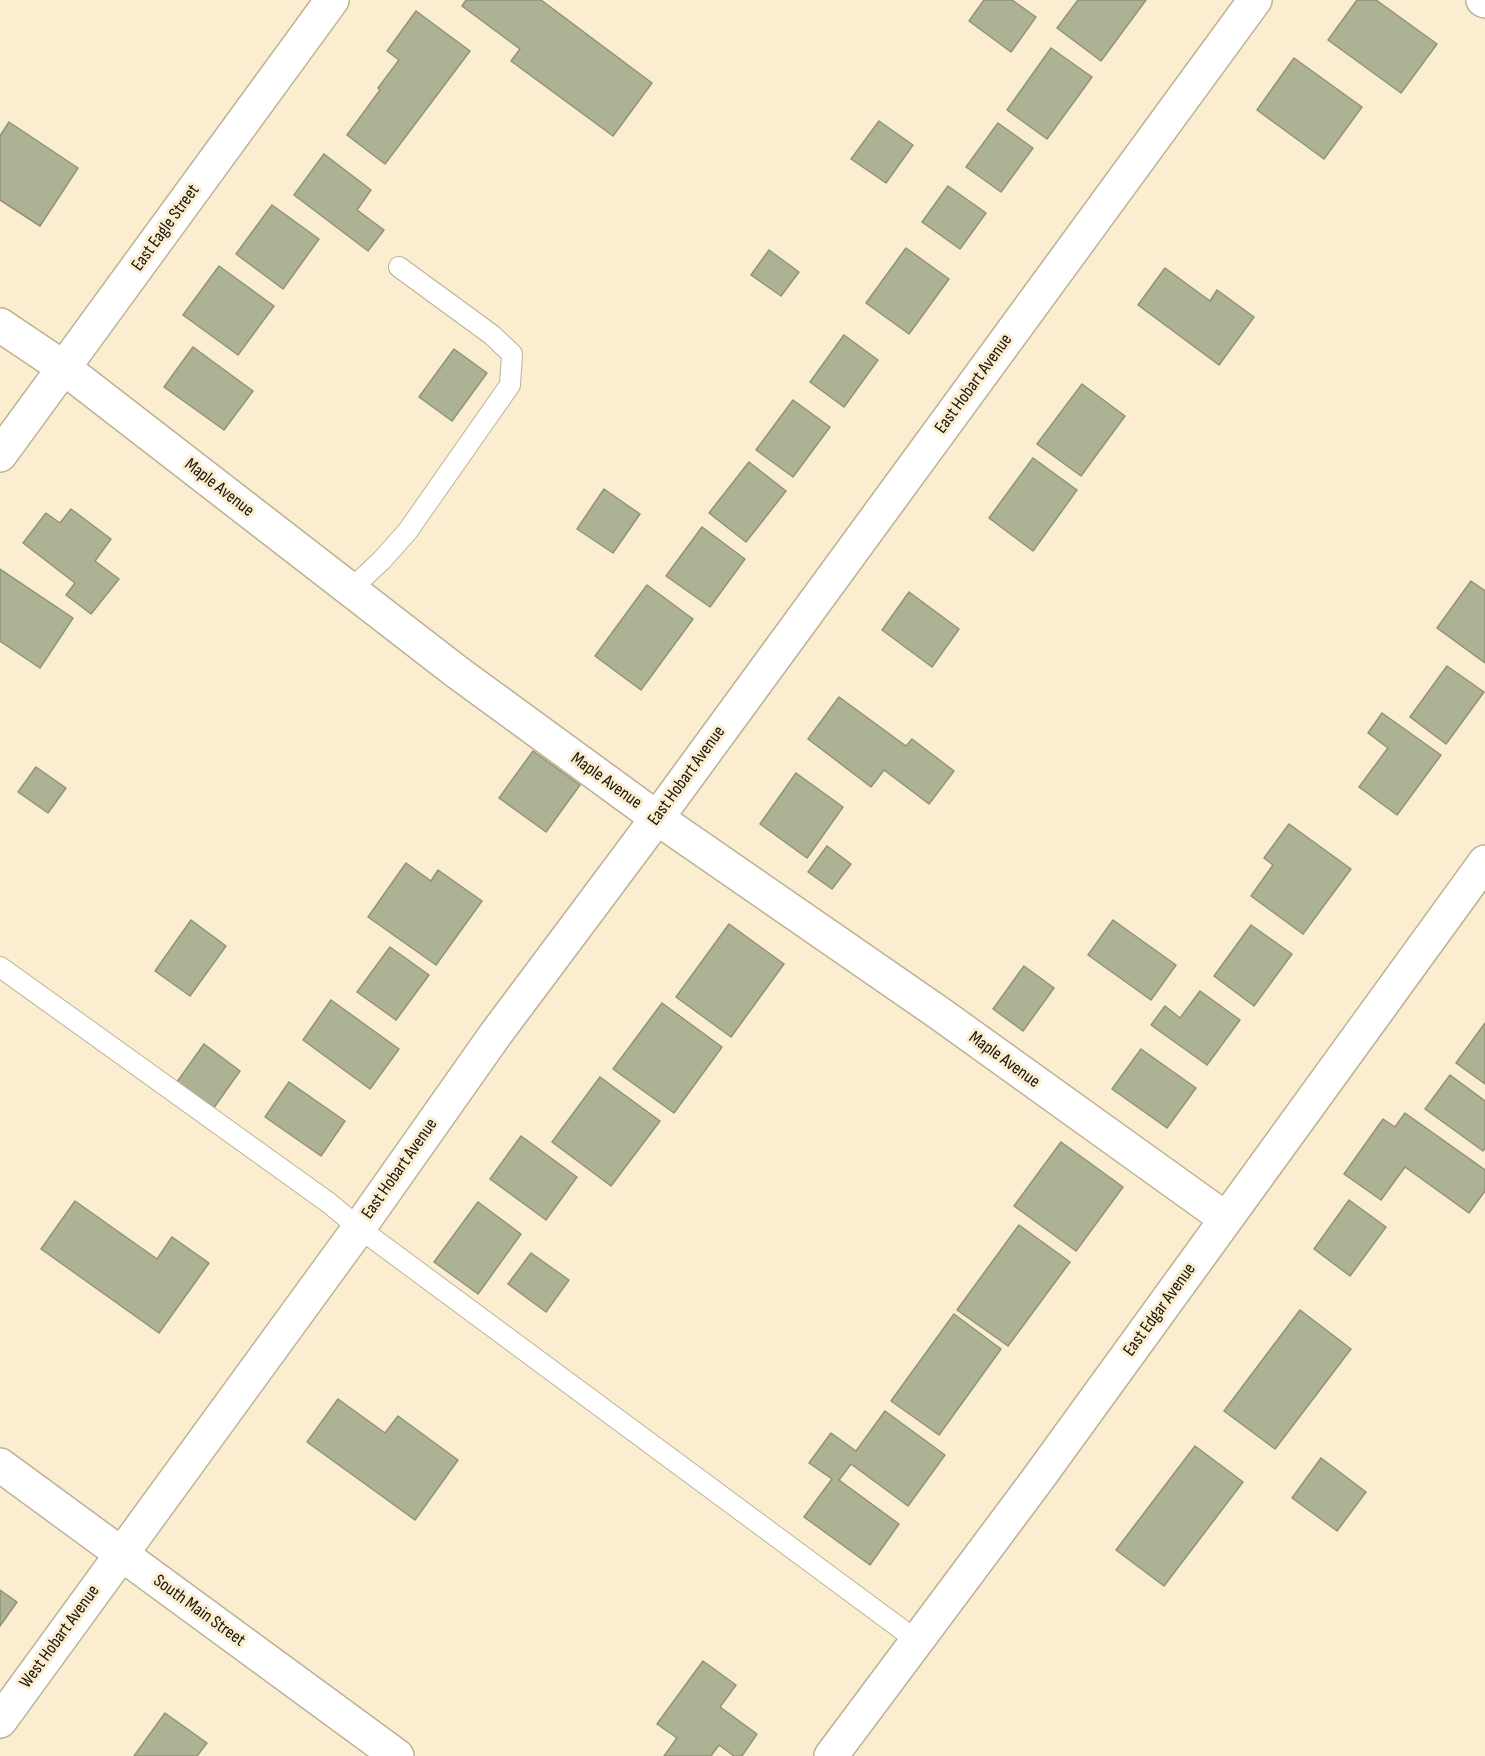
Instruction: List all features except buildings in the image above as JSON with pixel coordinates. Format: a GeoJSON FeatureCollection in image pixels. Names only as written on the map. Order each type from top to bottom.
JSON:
{"type":"FeatureCollection","features":[{"type":"Feature","properties":{"kind":"street","name":"East Eagle Street"},"geometry":{"type":"LineString","coordinates":[[0,455],[332,0]]}},
{"type":"Feature","properties":{"kind":"street","name":"East Hobart Avenue"},"geometry":{"type":"LineString","coordinates":[[120,1554],[359,1228],[495,1035],[657,818],[1255,0]]}},
{"type":"Feature","properties":{"kind":"street","name":"Maple Avenue"},"geometry":{"type":"LineString","coordinates":[[0,325],[64,368],[457,672],[657,818],[929,1006],[1226,1219]]}},
{"type":"Feature","properties":{"kind":"street","name":"East Edgar Avenue"},"geometry":{"type":"LineString","coordinates":[[831,1756],[1037,1480],[1485,862]]}},
{"type":"Feature","properties":{"kind":"street","name":"South Main Street"},"geometry":{"type":"LineString","coordinates":[[0,1465],[397,1756]]}},
{"type":"Feature","properties":{"kind":"street","name":"West Hobart Avenue"},"geometry":{"type":"LineString","coordinates":[[0,1721],[120,1554]]}},
{"type":"Feature","properties":{"kind":"lane"},"geometry":{"type":"LineString","coordinates":[[351,589],[407,532],[510,385],[512,354],[492,335],[399,267]]}},
{"type":"Feature","properties":{"kind":"lane"},"geometry":{"type":"LineString","coordinates":[[0,967],[329,1203],[359,1228],[916,1640]]}}]}
